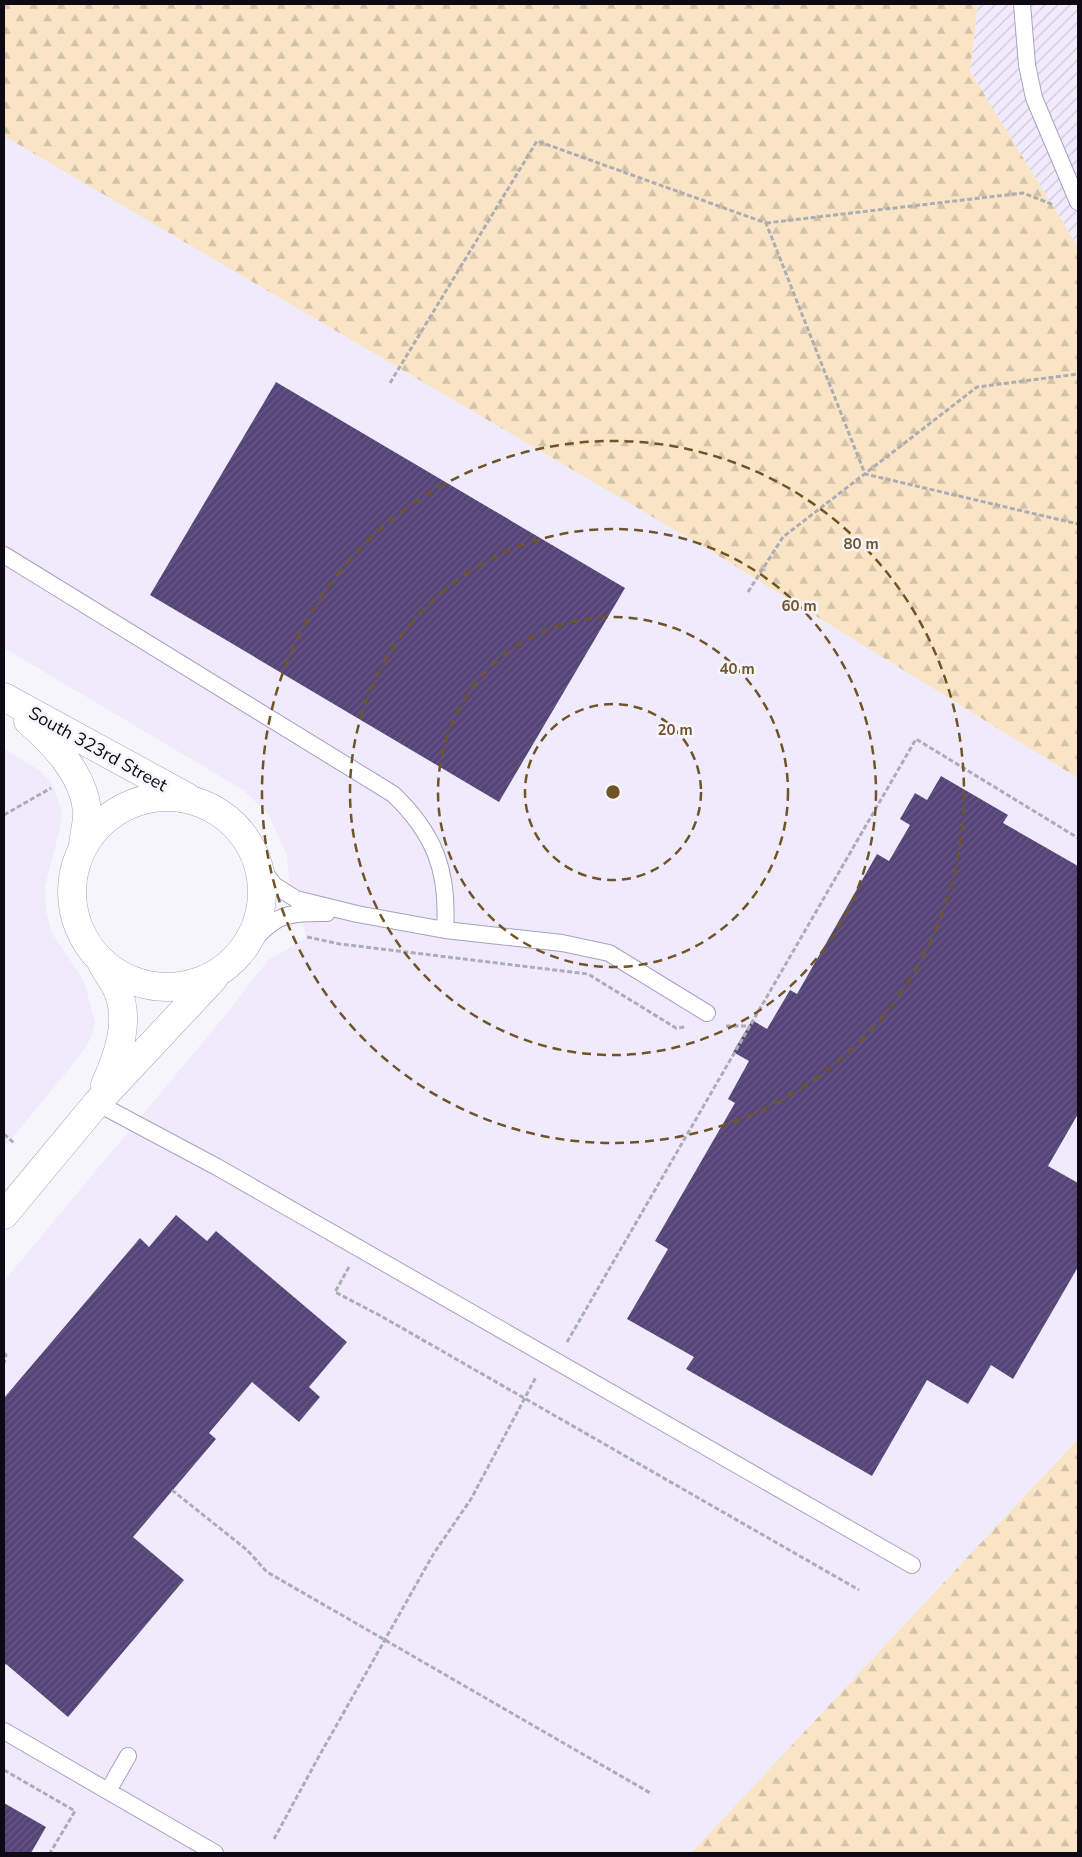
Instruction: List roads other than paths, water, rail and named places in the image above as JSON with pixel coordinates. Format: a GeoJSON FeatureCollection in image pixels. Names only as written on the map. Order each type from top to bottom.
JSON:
{"type":"FeatureCollection","features":[{"type":"Feature","properties":{"kind":"street","name":"South 323rd Street"},"geometry":{"type":"LineString","coordinates":[[4,699],[193,800]]}},
{"type":"Feature","properties":{"kind":"street","name":"South 323rd Street"},"geometry":{"type":"LineString","coordinates":[[4,699],[40,732],[75,773],[88,811],[83,845]]}},
{"type":"Feature","properties":{"kind":"street"},"geometry":{"type":"LineString","coordinates":[[4,1215],[97,1102],[218,973],[242,952],[257,925],[263,894],[258,863],[244,835],[221,813],[193,800],[161,796],[130,804],[103,820],[83,845],[72,875],[72,907],[82,937],[101,962],[117,989],[122,1008],[120,1050],[97,1102]]}},
{"type":"Feature","properties":{"kind":"street"},"geometry":{"type":"LineString","coordinates":[[101,962],[128,980],[159,988],[190,986],[218,973]]}},
{"type":"Feature","properties":{"kind":"lane"},"geometry":{"type":"LineString","coordinates":[[1022,4],[1027,66],[1034,98],[1078,202]]}},
{"type":"Feature","properties":{"kind":"lane"},"geometry":{"type":"LineString","coordinates":[[4,556],[393,794],[411,811],[435,847],[444,878],[447,904],[445,930]]}},
{"type":"Feature","properties":{"kind":"lane"},"geometry":{"type":"LineString","coordinates":[[258,863],[266,877],[286,894],[296,899],[357,914],[445,930],[562,943],[609,953],[707,1013]]}},
{"type":"Feature","properties":{"kind":"lane"},"geometry":{"type":"LineString","coordinates":[[242,952],[274,920],[292,914],[357,914]]}},
{"type":"Feature","properties":{"kind":"lane"},"geometry":{"type":"LineString","coordinates":[[97,1102],[217,1167],[912,1565]]}},
{"type":"Feature","properties":{"kind":"lane"},"geometry":{"type":"LineString","coordinates":[[4,1731],[215,1853]]}},
{"type":"Feature","properties":{"kind":"lane"},"geometry":{"type":"LineString","coordinates":[[108,1791],[128,1756]]}}]}
